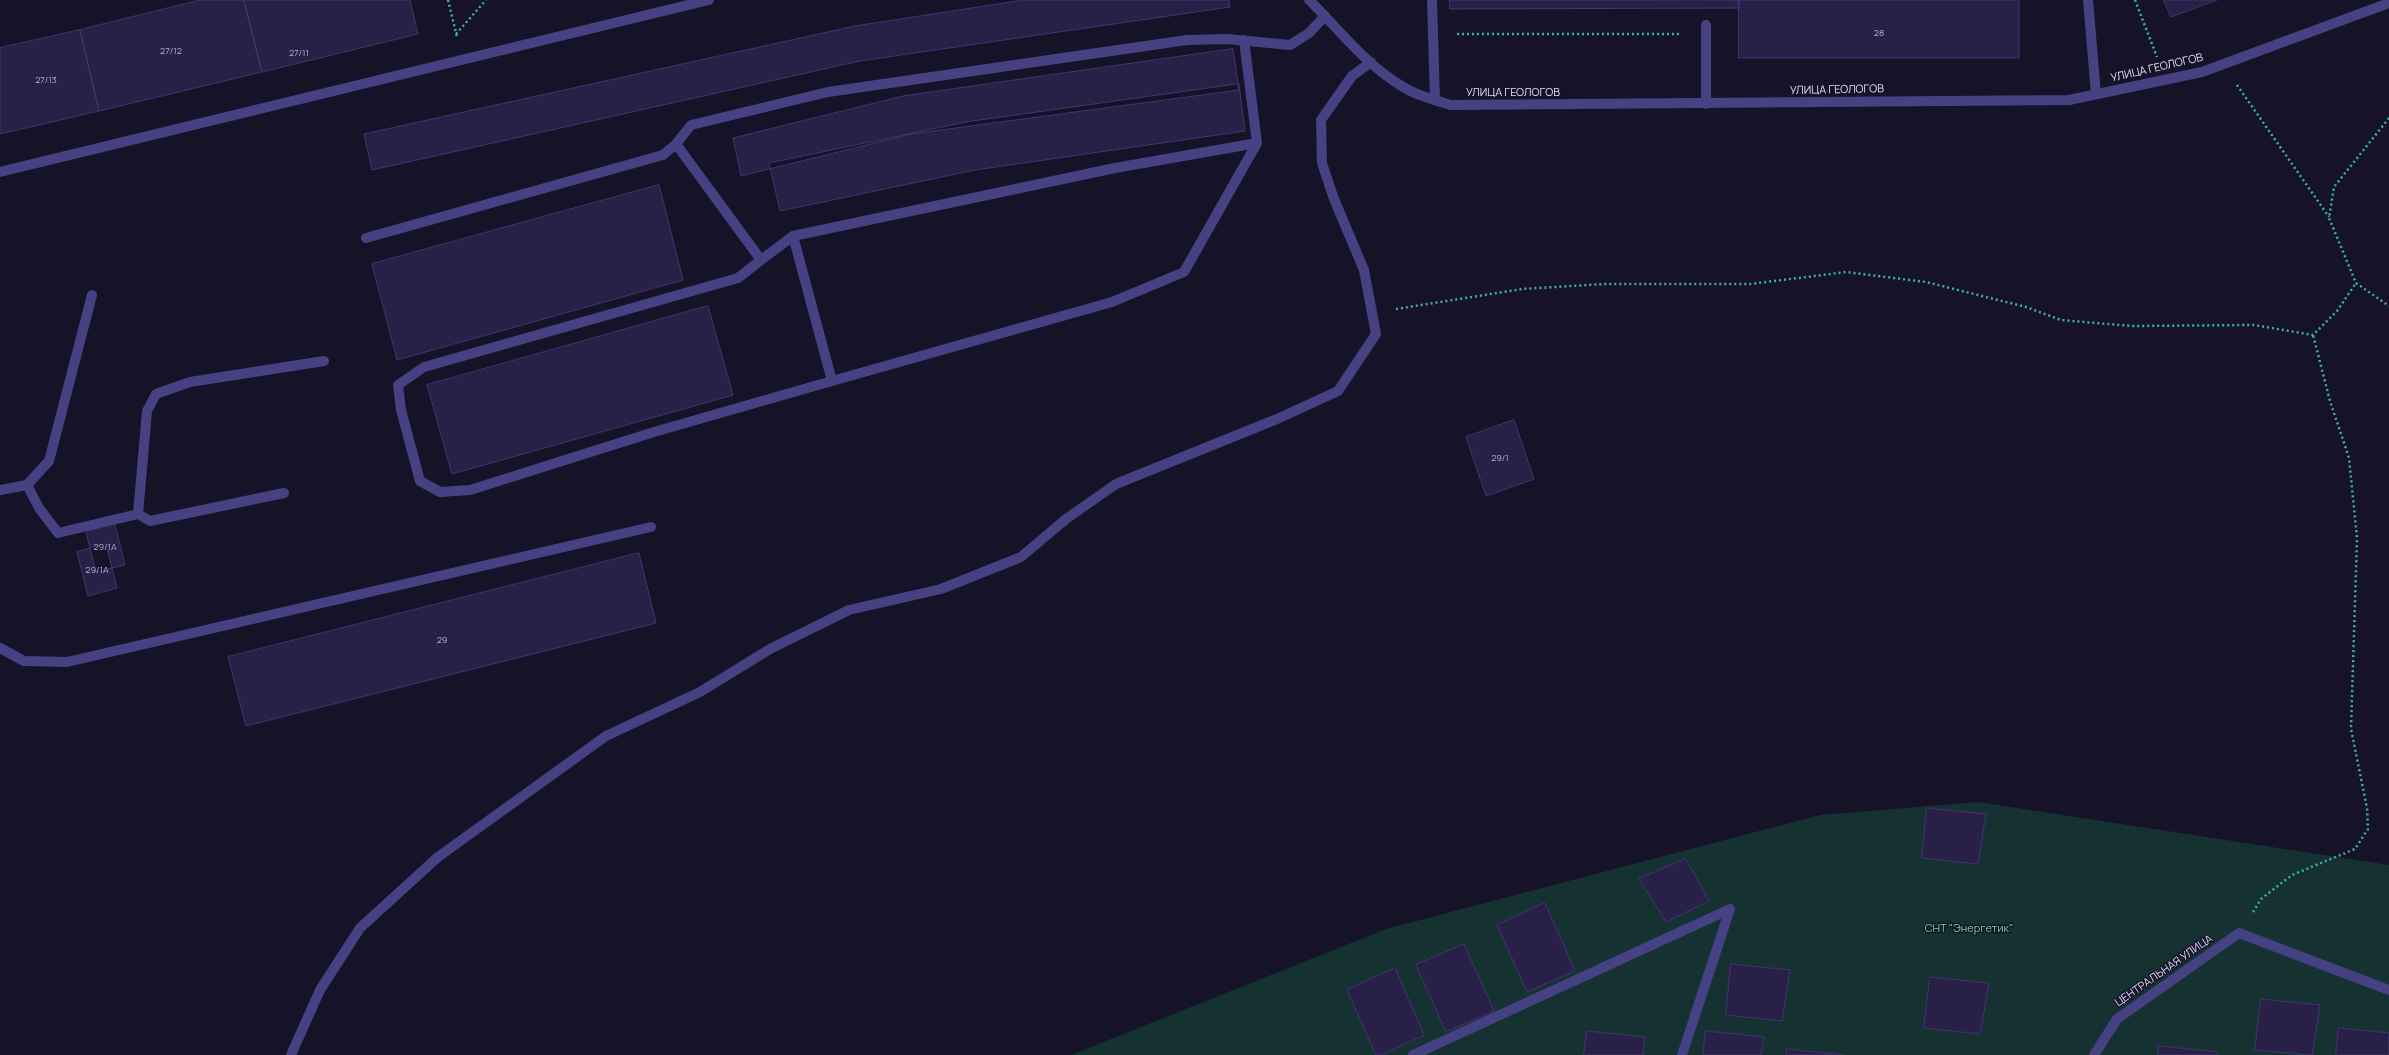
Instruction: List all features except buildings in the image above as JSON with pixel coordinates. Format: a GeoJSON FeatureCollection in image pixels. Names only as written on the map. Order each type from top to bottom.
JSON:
{"type":"FeatureCollection","features":[{"type":"Feature","properties":{"kind":"street"},"geometry":{"type":"LineString","coordinates":[[0,172],[710,0]]}},
{"type":"Feature","properties":{"kind":"street","name":"УЛИЦА ГЕОЛОГОВ"},"geometry":{"type":"LineString","coordinates":[[1309,0],[1371,62],[1400,85],[1451,105],[2069,100],[2202,72],[2389,3]]}},
{"type":"Feature","properties":{"kind":"street"},"geometry":{"type":"LineString","coordinates":[[1432,0],[1435,100]]}},
{"type":"Feature","properties":{"kind":"street"},"geometry":{"type":"LineString","coordinates":[[2088,0],[2096,94]]}},
{"type":"Feature","properties":{"kind":"street"},"geometry":{"type":"LineString","coordinates":[[366,238],[663,155],[676,144],[691,125],[828,92],[1187,40],[1244,40],[1290,45],[1309,33],[1325,16]]}},
{"type":"Feature","properties":{"kind":"street"},"geometry":{"type":"LineString","coordinates":[[1706,30],[1706,104]]}},
{"type":"Feature","properties":{"kind":"street"},"geometry":{"type":"LineString","coordinates":[[1244,40],[1257,143],[1184,272],[1112,302],[654,432],[470,490],[440,492],[420,481],[401,410],[398,385],[424,367],[738,278],[793,236],[1115,168],[1257,143]]}},
{"type":"Feature","properties":{"kind":"street"},"geometry":{"type":"LineString","coordinates":[[291,1055],[320,990],[360,928],[438,857],[606,736],[700,692],[770,649],[849,610],[941,590],[1021,557],[1066,519],[1116,484],[1277,419],[1338,391],[1376,334],[1364,270],[1334,199],[1322,163],[1321,120],[1352,76],[1371,62]]}},
{"type":"Feature","properties":{"kind":"street"},"geometry":{"type":"LineString","coordinates":[[676,144],[761,260]]}},
{"type":"Feature","properties":{"kind":"street"},"geometry":{"type":"LineString","coordinates":[[793,236],[832,381]]}},
{"type":"Feature","properties":{"kind":"street"},"geometry":{"type":"LineString","coordinates":[[0,490],[27,485],[49,461],[92,295]]}},
{"type":"Feature","properties":{"kind":"street"},"geometry":{"type":"LineString","coordinates":[[138,514],[147,411],[156,394],[190,382],[324,361]]}},
{"type":"Feature","properties":{"kind":"street"},"geometry":{"type":"LineString","coordinates":[[27,485],[39,508],[58,532],[138,514],[150,521],[284,493]]}},
{"type":"Feature","properties":{"kind":"street"},"geometry":{"type":"LineString","coordinates":[[0,648],[24,661],[67,662],[651,527]]}},
{"type":"Feature","properties":{"kind":"street"},"geometry":{"type":"LineString","coordinates":[[1413,1055],[1730,908],[1682,1055]]}},
{"type":"Feature","properties":{"kind":"street"},"geometry":{"type":"LineString","coordinates":[[2239,933],[2389,990]]}},
{"type":"Feature","properties":{"kind":"street","name":"ЦЕНТРАЛЬНАЯ УЛИЦА"},"geometry":{"type":"LineString","coordinates":[[2094,1055],[2117,1019],[2239,933]]}},
{"type":"Feature","properties":{"kind":"path"},"geometry":{"type":"LineString","coordinates":[[448,0],[462,60]]}},
{"type":"Feature","properties":{"kind":"path"},"geometry":{"type":"LineString","coordinates":[[456,34],[486,0]]}},
{"type":"Feature","properties":{"kind":"path"},"geometry":{"type":"LineString","coordinates":[[2135,0],[2166,79]]}},
{"type":"Feature","properties":{"kind":"path"},"geometry":{"type":"LineString","coordinates":[[1433,34],[1706,30]]}},
{"type":"Feature","properties":{"kind":"path"},"geometry":{"type":"LineString","coordinates":[[2223,64],[2329,218],[2356,284],[2389,306]]}},
{"type":"Feature","properties":{"kind":"path"},"geometry":{"type":"LineString","coordinates":[[2329,218],[2334,187],[2389,118]]}},
{"type":"Feature","properties":{"kind":"path"},"geometry":{"type":"LineString","coordinates":[[1372,312],[1522,289],[1604,284],[1750,284],[1846,272],[1926,282],[2026,307],[2061,320],[2132,326],[2254,325],[2313,335]]}},
{"type":"Feature","properties":{"kind":"path"},"geometry":{"type":"LineString","coordinates":[[2313,335],[2337,311],[2356,284]]}},
{"type":"Feature","properties":{"kind":"path"},"geometry":{"type":"LineString","coordinates":[[2239,933],[2261,899],[2292,875],[2355,849],[2368,829],[2366,808],[2351,729],[2357,538],[2349,458],[2330,402],[2313,335]]}},
{"type":"Feature","properties":{"kind":"green space","name":"СНТ \"Энергетик\""},"geometry":{"type":"Polygon","coordinates":[[[1978,802],[2389,865],[2389,1055],[1071,1055],[1386,929],[1820,815],[1978,802]]]}}]}
